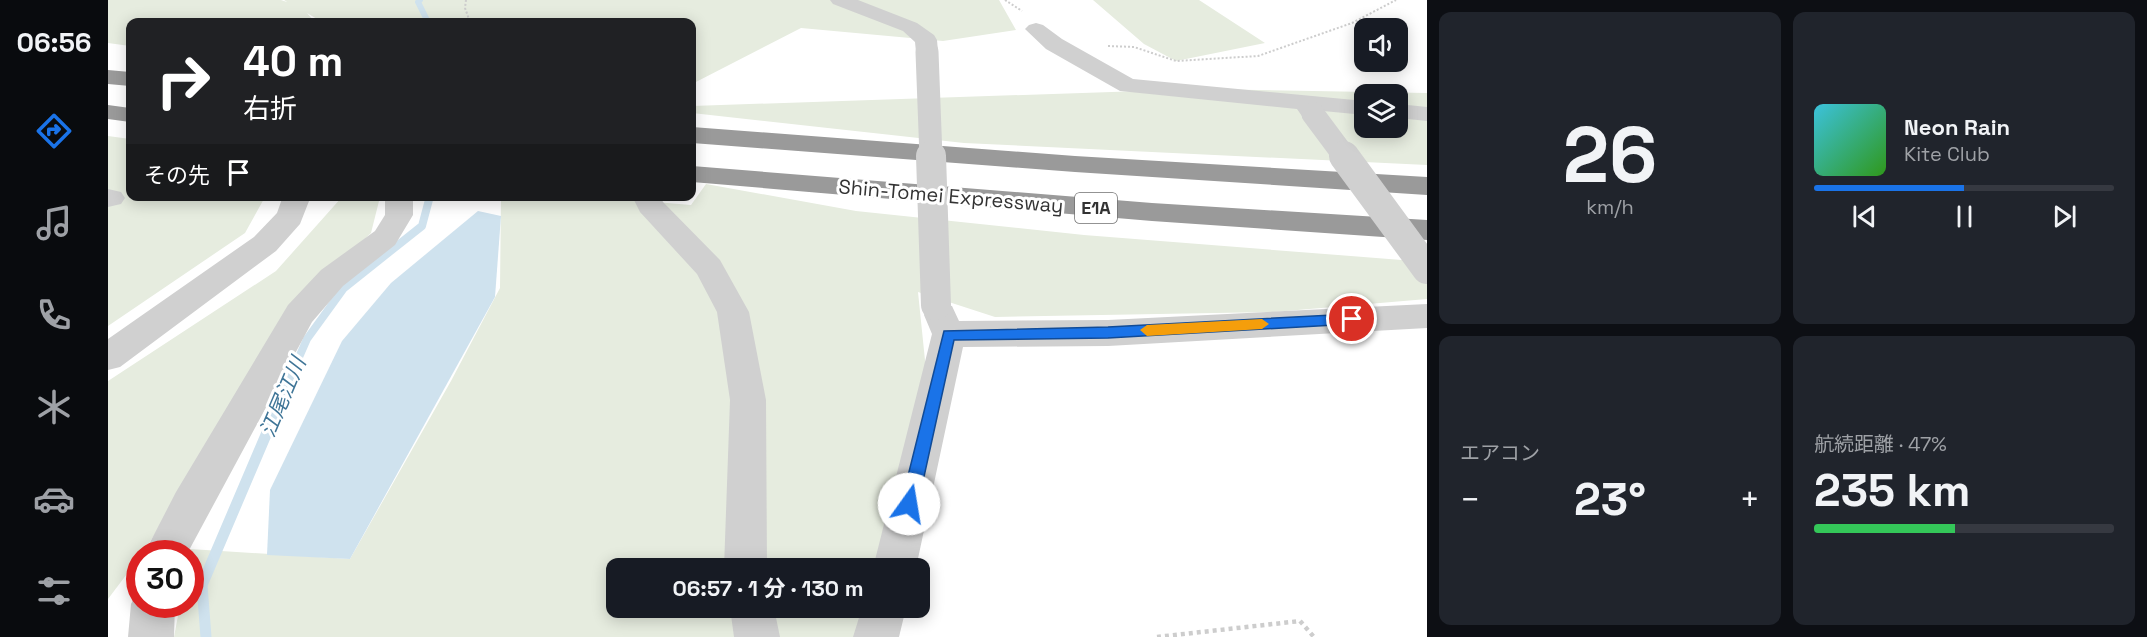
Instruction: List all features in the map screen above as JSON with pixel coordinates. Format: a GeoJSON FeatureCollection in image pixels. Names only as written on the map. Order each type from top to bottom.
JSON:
{"type":"FeatureCollection","features":[{"type":"Feature","properties":{"kind":"highway"},"geometry":{"type":"LineString","coordinates":[[108,77],[126,79]]}},
{"type":"Feature","properties":{"kind":"highway"},"geometry":{"type":"LineString","coordinates":[[108,112],[126,114]]}},
{"type":"Feature","properties":{"kind":"highway","name":"Shin-Tomei Expressway"},"geometry":{"type":"LineString","coordinates":[[696,135],[1427,186]]}},
{"type":"Feature","properties":{"kind":"highway","name":"Shin-Tomei Expressway"},"geometry":{"type":"LineString","coordinates":[[696,174],[1152,212],[1427,230]]}},
{"type":"Feature","properties":{"kind":"street"},"geometry":{"type":"LineString","coordinates":[[840,0],[910,27],[926,40],[942,320],[896,558]]}},
{"type":"Feature","properties":{"kind":"street"},"geometry":{"type":"LineString","coordinates":[[1045,37],[1128,86],[1309,108],[1354,108]]}},
{"type":"Feature","properties":{"kind":"street"},"geometry":{"type":"LineString","coordinates":[[1309,108],[1427,269]]}},
{"type":"Feature","properties":{"kind":"street"},"geometry":{"type":"LineString","coordinates":[[1408,112],[1427,114]]}},
{"type":"Feature","properties":{"kind":"street"},"geometry":{"type":"LineString","coordinates":[[108,357],[265,244],[290,217],[295,201]]}},
{"type":"Feature","properties":{"kind":"street"},"geometry":{"type":"LineString","coordinates":[[172,540],[300,314],[332,278],[385,238],[399,215],[399,201]]}},
{"type":"Feature","properties":{"kind":"street"},"geometry":{"type":"LineString","coordinates":[[648,201],[650,206],[710,268],[733,312],[748,400],[746,558]]}},
{"type":"Feature","properties":{"kind":"street"},"geometry":{"type":"LineString","coordinates":[[942,320],[1108,333],[1427,316]]}},
{"type":"Feature","properties":{"kind":"street"},"geometry":{"type":"LineString","coordinates":[[151,637],[152,618]]}},
{"type":"Feature","properties":{"kind":"street"},"geometry":{"type":"LineString","coordinates":[[754,618],[757,637]]}},
{"type":"Feature","properties":{"kind":"street"},"geometry":{"type":"LineString","coordinates":[[876,637],[881,618]]}},
{"type":"Feature","properties":{"kind":"path"},"geometry":{"type":"LineString","coordinates":[[466,0],[465,8],[469,18]]}},
{"type":"Feature","properties":{"kind":"path"},"geometry":{"type":"LineString","coordinates":[[1045,37],[1134,47],[1176,61],[1258,56],[1352,23],[1396,0]]}},
{"type":"Feature","properties":{"kind":"path"},"geometry":{"type":"LineString","coordinates":[[1157,637],[1300,621],[1314,637]]}},
{"type":"Feature","properties":{"kind":"shaded area"},"geometry":{"type":"Polygon","coordinates":[[[108,0],[281,0],[287,2],[284,0],[999,0],[1016,30],[943,41],[801,28],[696,82],[696,18],[315,18],[307,13],[311,18],[126,18],[126,45],[108,43],[108,0]]]}},
{"type":"Feature","properties":{"kind":"shaded area"},"geometry":{"type":"Polygon","coordinates":[[[1093,0],[1199,0],[1265,43],[1176,61],[1144,44],[1093,0]]]}},
{"type":"Feature","properties":{"kind":"shaded area"},"geometry":{"type":"Polygon","coordinates":[[[1200,89],[1354,92],[1354,138],[1408,138],[1408,93],[1427,93],[1427,165],[964,143],[696,113],[696,106],[1200,89]]]}},
{"type":"Feature","properties":{"kind":"shaded area"},"geometry":{"type":"Polygon","coordinates":[[[108,136],[126,138],[126,201],[263,201],[245,233],[108,326],[108,136]]]}},
{"type":"Feature","properties":{"kind":"shaded area"},"geometry":{"type":"Polygon","coordinates":[[[706,184],[856,211],[1084,235],[1427,262],[1427,299],[1274,312],[995,317],[918,292],[926,370],[883,558],[606,558],[606,618],[870,618],[865,637],[174,637],[178,618],[204,618],[204,550],[350,559],[451,381],[500,288],[501,201],[643,201],[691,205],[706,184]]]}},
{"type":"Feature","properties":{"kind":"shaded area"},"geometry":{"type":"Polygon","coordinates":[[[338,201],[379,201],[371,233],[291,308],[151,540],[126,540],[126,575],[108,599],[108,381],[276,271],[338,201]]]}},
{"type":"Feature","properties":{"kind":"water"},"geometry":{"type":"Polygon","coordinates":[[[478,211],[501,216],[495,297],[350,559],[267,555],[270,490],[342,341],[391,283],[478,211]]]}},
{"type":"Feature","properties":{"kind":"waterway","name":"江尾江川"},"geometry":{"type":"LineString","coordinates":[[420,0],[418,2],[426,18]]}},
{"type":"Feature","properties":{"kind":"waterway","name":"江尾江川"},"geometry":{"type":"LineString","coordinates":[[296,364],[307,339],[344,288],[422,226],[429,201]]}},
{"type":"Feature","properties":{"kind":"waterway","name":"江尾江川"},"geometry":{"type":"LineString","coordinates":[[206,637],[202,585],[297,362]]}},
{"type":"Feature","properties":{"kind":"slow traffic"},"geometry":{"type":"LineString","coordinates":[[1147,330],[1262,324]]}},
{"type":"Feature","properties":{"kind":"route"},"geometry":{"type":"LineString","coordinates":[[909,504],[949,334],[1108,333],[1352,319]]}}]}
